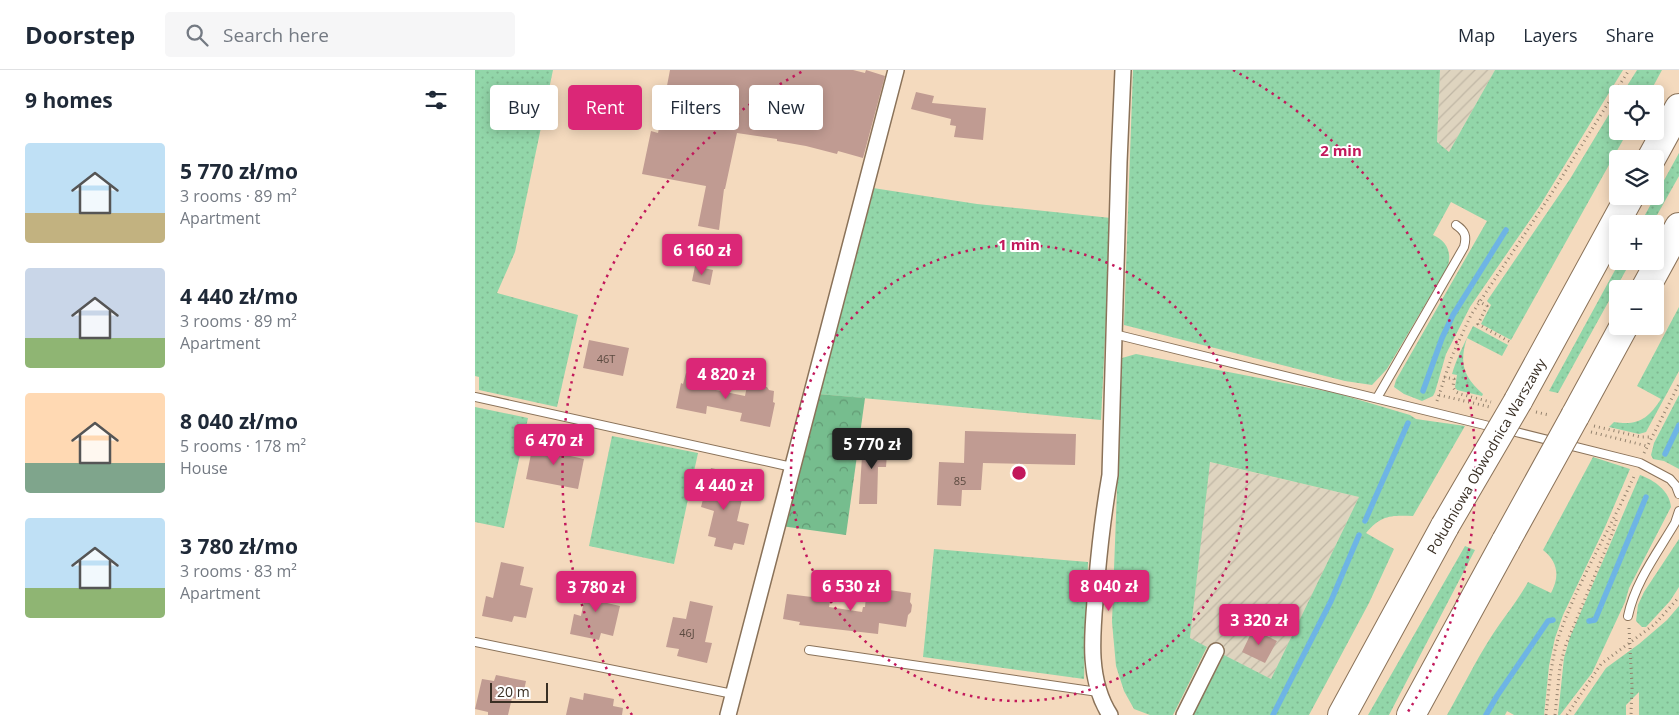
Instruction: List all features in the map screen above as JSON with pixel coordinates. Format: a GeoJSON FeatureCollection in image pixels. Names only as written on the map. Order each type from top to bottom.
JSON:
{"type":"FeatureCollection","features":[{"type":"Feature","properties":{"kind":"highway"},"geometry":{"type":"LineString","coordinates":[[1656,150],[1679,108]]}},
{"type":"Feature","properties":{"kind":"highway","name":"Południowa Obwodnica Warszawy"},"geometry":{"type":"LineString","coordinates":[[1342,715],[1509,406],[1625,205]]}},
{"type":"Feature","properties":{"kind":"highway"},"geometry":{"type":"LineString","coordinates":[[1650,280],[1679,227]]}},
{"type":"Feature","properties":{"kind":"highway"},"geometry":{"type":"LineString","coordinates":[[1411,715],[1506,541],[1577,422],[1620,335]]}},
{"type":"Feature","properties":{"kind":"street"},"geometry":{"type":"LineString","coordinates":[[728,715],[896,70]]}},
{"type":"Feature","properties":{"kind":"street"},"geometry":{"type":"LineString","coordinates":[[1110,715],[1099,692],[1093,664],[1093,630],[1103,514],[1110,475],[1123,70]]}},
{"type":"Feature","properties":{"kind":"street"},"geometry":{"type":"LineString","coordinates":[[1184,715],[1216,651]]}},
{"type":"Feature","properties":{"kind":"lane"},"geometry":{"type":"LineString","coordinates":[[1377,398],[1464,247],[1467,238],[1463,229],[1456,225]]}},
{"type":"Feature","properties":{"kind":"lane"},"geometry":{"type":"LineString","coordinates":[[1115,334],[1640,463],[1670,479],[1676,486],[1679,494]]}},
{"type":"Feature","properties":{"kind":"lane"},"geometry":{"type":"LineString","coordinates":[[475,397],[792,467]]}},
{"type":"Feature","properties":{"kind":"lane"},"geometry":{"type":"LineString","coordinates":[[1629,616],[1637,588],[1675,523],[1679,511]]}},
{"type":"Feature","properties":{"kind":"lane"},"geometry":{"type":"LineString","coordinates":[[475,642],[733,694]]}},
{"type":"Feature","properties":{"kind":"lane"},"geometry":{"type":"LineString","coordinates":[[809,650],[1099,692]]}},
{"type":"Feature","properties":{"kind":"path"},"geometry":{"type":"LineString","coordinates":[[1509,406],[1439,395],[1444,377],[1478,302],[1507,263],[1549,199],[1629,70]]}},
{"type":"Feature","properties":{"kind":"path"},"geometry":{"type":"LineString","coordinates":[[1478,302],[1487,306],[1478,324],[1509,342]]}},
{"type":"Feature","properties":{"kind":"path"},"geometry":{"type":"LineString","coordinates":[[1444,377],[1453,379],[1453,387],[1460,394],[1641,437],[1651,437]]}},
{"type":"Feature","properties":{"kind":"path"},"geometry":{"type":"LineString","coordinates":[[1546,715],[1559,634],[1597,549],[1619,510],[1651,437],[1679,384]]}},
{"type":"Feature","properties":{"kind":"path"},"geometry":{"type":"LineString","coordinates":[[1577,422],[1647,446]]}},
{"type":"Feature","properties":{"kind":"path"},"geometry":{"type":"LineString","coordinates":[[1555,715],[1560,667],[1565,647],[1612,534],[1619,510]]}},
{"type":"Feature","properties":{"kind":"path"},"geometry":{"type":"LineString","coordinates":[[1567,715],[1601,664],[1655,624],[1679,597]]}},
{"type":"Feature","properties":{"kind":"path"},"geometry":{"type":"LineString","coordinates":[[1630,643],[1631,715]]}},
{"type":"Feature","properties":{"kind":"shaded area"},"geometry":{"type":"Polygon","coordinates":[[[1440,70],[1495,70],[1449,152],[1437,142],[1440,70]]]}},
{"type":"Feature","properties":{"kind":"shaded area"},"geometry":{"type":"Polygon","coordinates":[[[1209,462],[1359,497],[1271,679],[1190,639],[1209,462]]]}},
{"type":"Feature","properties":{"kind":"green space"},"geometry":{"type":"Polygon","coordinates":[[[475,70],[553,70],[550,85],[490,85],[490,130],[540,130],[515,252],[497,293],[578,315],[557,407],[479,390],[479,377],[475,376],[475,70]]]}},
{"type":"Feature","properties":{"kind":"green space"},"geometry":{"type":"Polygon","coordinates":[[[1133,70],[1440,70],[1437,142],[1449,152],[1495,70],[1623,70],[1614,85],[1609,85],[1609,93],[1539,207],[1470,307],[1446,354],[1433,396],[1422,401],[1404,394],[1394,387],[1396,380],[1487,221],[1451,202],[1433,235],[1445,243],[1447,247],[1449,256],[1448,266],[1387,369],[1372,385],[1345,381],[1124,325],[1133,70]]]}},
{"type":"Feature","properties":{"kind":"green space"},"geometry":{"type":"Polygon","coordinates":[[[1637,70],[1662,70],[1654,85],[1628,85],[1637,70]]]}},
{"type":"Feature","properties":{"kind":"green space"},"geometry":{"type":"Polygon","coordinates":[[[1609,114],[1609,140],[1623,140],[1617,150],[1609,150],[1609,165],[1511,340],[1481,324],[1491,305],[1487,301],[1570,179],[1609,114]]]}},
{"type":"Feature","properties":{"kind":"green space"},"geometry":{"type":"Polygon","coordinates":[[[1679,153],[1679,176],[1664,203],[1664,180],[1679,153]]]}},
{"type":"Feature","properties":{"kind":"green space"},"geometry":{"type":"Polygon","coordinates":[[[873,188],[977,204],[1111,218],[1101,420],[818,394],[873,188]]]}},
{"type":"Feature","properties":{"kind":"green space"},"geometry":{"type":"Polygon","coordinates":[[[1650,205],[1663,205],[1657,215],[1645,215],[1650,205]]]}},
{"type":"Feature","properties":{"kind":"green space"},"geometry":{"type":"Polygon","coordinates":[[[1615,270],[1626,270],[1620,280],[1610,280],[1615,270]]]}},
{"type":"Feature","properties":{"kind":"green space"},"geometry":{"type":"Polygon","coordinates":[[[1609,281],[1609,301],[1558,393],[1549,391],[1609,281]]]}},
{"type":"Feature","properties":{"kind":"green space"},"geometry":{"type":"Polygon","coordinates":[[[1679,307],[1679,371],[1646,432],[1639,434],[1609,427],[1614,422],[1630,423],[1642,419],[1652,412],[1661,399],[1637,386],[1679,307]]]}},
{"type":"Feature","properties":{"kind":"green space"},"geometry":{"type":"Polygon","coordinates":[[[1473,326],[1508,345],[1502,356],[1467,338],[1473,326]]]}},
{"type":"Feature","properties":{"kind":"green space"},"geometry":{"type":"Polygon","coordinates":[[[1467,338],[1463,355],[1464,369],[1471,381],[1483,394],[1482,396],[1457,390],[1455,387],[1457,375],[1452,374],[1467,338]]]}},
{"type":"Feature","properties":{"kind":"green space"},"geometry":{"type":"Polygon","coordinates":[[[1136,354],[1336,393],[1410,415],[1416,419],[1465,426],[1413,516],[1387,517],[1371,527],[1366,533],[1394,549],[1369,603],[1309,715],[1193,715],[1224,655],[1271,679],[1359,497],[1210,462],[1190,638],[1207,647],[1173,715],[1150,715],[1134,709],[1124,691],[1116,666],[1112,622],[1122,358],[1136,354]]]}},
{"type":"Feature","properties":{"kind":"green space"},"geometry":{"type":"Polygon","coordinates":[[[818,394],[865,398],[846,535],[781,526],[818,394]]]}},
{"type":"Feature","properties":{"kind":"green space"},"geometry":{"type":"Polygon","coordinates":[[[1679,395],[1679,469],[1664,461],[1653,459],[1651,455],[1654,443],[1679,395]]]}},
{"type":"Feature","properties":{"kind":"green space"},"geometry":{"type":"Polygon","coordinates":[[[475,407],[528,418],[504,528],[475,522],[475,407]]]}},
{"type":"Feature","properties":{"kind":"green space"},"geometry":{"type":"Polygon","coordinates":[[[612,436],[698,453],[674,564],[589,546],[612,436]]]}},
{"type":"Feature","properties":{"kind":"green space"},"geometry":{"type":"Polygon","coordinates":[[[1593,457],[1630,469],[1563,615],[1555,638],[1549,666],[1544,715],[1514,715],[1507,711],[1505,715],[1447,715],[1485,646],[1528,582],[1551,593],[1556,581],[1556,570],[1552,559],[1543,550],[1593,457]]]}},
{"type":"Feature","properties":{"kind":"green space"},"geometry":{"type":"Polygon","coordinates":[[[1640,475],[1651,480],[1664,491],[1668,496],[1671,507],[1629,588],[1625,602],[1592,673],[1560,715],[1558,715],[1564,658],[1570,637],[1640,475]]]}},
{"type":"Feature","properties":{"kind":"green space"},"geometry":{"type":"Polygon","coordinates":[[[1679,539],[1679,587],[1670,601],[1646,627],[1642,627],[1636,621],[1638,605],[1644,592],[1679,539]]]}},
{"type":"Feature","properties":{"kind":"green space"},"geometry":{"type":"Polygon","coordinates":[[[1465,546],[1475,550],[1389,715],[1368,715],[1465,546]]]}},
{"type":"Feature","properties":{"kind":"green space"},"geometry":{"type":"Polygon","coordinates":[[[934,549],[1088,562],[1084,679],[923,657],[934,549]]]}},
{"type":"Feature","properties":{"kind":"green space"},"geometry":{"type":"Polygon","coordinates":[[[1679,606],[1679,715],[1639,715],[1639,692],[1626,705],[1626,715],[1574,715],[1606,668],[1639,644],[1667,620],[1679,606]]]}},
{"type":"Feature","properties":{"kind":"building"},"geometry":{"type":"Polygon","coordinates":[[[670,70],[853,70],[865,73],[866,70],[885,76],[863,158],[838,151],[837,154],[777,141],[777,139],[737,133],[724,189],[719,230],[698,226],[706,186],[642,174],[651,131],[658,133],[659,130],[739,130],[739,85],[667,85],[670,70]]]}},
{"type":"Feature","properties":{"kind":"building"},"geometry":{"type":"Polygon","coordinates":[[[916,92],[934,96],[932,103],[986,108],[983,140],[954,137],[956,126],[950,125],[951,119],[911,109],[916,92]]]}},
{"type":"Feature","properties":{"kind":"building"},"geometry":{"type":"Polygon","coordinates":[[[695,266],[713,270],[710,285],[692,281],[695,266]]]}},
{"type":"Feature","properties":{"kind":"building"},"geometry":{"type":"Polygon","coordinates":[[[589,340],[629,348],[623,376],[583,368],[589,340]]]}},
{"type":"Feature","properties":{"kind":"building"},"geometry":{"type":"Polygon","coordinates":[[[694,372],[703,373],[705,377],[713,378],[711,389],[745,396],[747,386],[755,387],[759,385],[774,391],[773,402],[775,403],[770,427],[740,421],[742,413],[707,406],[706,414],[676,408],[681,383],[683,384],[686,373],[691,374],[694,372]]]}},
{"type":"Feature","properties":{"kind":"building"},"geometry":{"type":"Polygon","coordinates":[[[965,431],[1076,434],[1075,465],[983,463],[981,490],[962,490],[961,506],[937,505],[939,462],[964,463],[965,431]]]}},
{"type":"Feature","properties":{"kind":"building"},"geometry":{"type":"Polygon","coordinates":[[[534,439],[554,444],[552,452],[584,459],[578,489],[526,479],[534,439]]]}},
{"type":"Feature","properties":{"kind":"building"},"geometry":{"type":"Polygon","coordinates":[[[863,440],[888,441],[886,467],[878,467],[877,504],[859,504],[863,440]]]}},
{"type":"Feature","properties":{"kind":"building"},"geometry":{"type":"Polygon","coordinates":[[[711,468],[733,473],[728,491],[743,495],[737,521],[749,524],[744,545],[734,543],[732,550],[714,546],[716,538],[708,536],[714,511],[701,507],[711,468]]]}},
{"type":"Feature","properties":{"kind":"building"},"geometry":{"type":"Polygon","coordinates":[[[501,562],[524,567],[520,585],[533,588],[526,618],[514,616],[512,622],[482,616],[486,596],[493,598],[501,562]]]}},
{"type":"Feature","properties":{"kind":"building"},"geometry":{"type":"Polygon","coordinates":[[[588,580],[611,585],[607,603],[620,606],[613,636],[601,633],[599,640],[570,634],[574,614],[581,616],[588,580]]]}},
{"type":"Feature","properties":{"kind":"building"},"geometry":{"type":"Polygon","coordinates":[[[867,587],[911,593],[911,612],[908,615],[906,627],[879,623],[878,634],[799,625],[800,622],[783,619],[787,594],[812,597],[812,594],[831,597],[829,607],[862,612],[863,607],[865,607],[867,587]]]}},
{"type":"Feature","properties":{"kind":"building"},"geometry":{"type":"Polygon","coordinates":[[[690,601],[713,606],[705,642],[712,643],[707,663],[677,656],[679,649],[666,647],[673,617],[686,619],[690,601]]]}},
{"type":"Feature","properties":{"kind":"building"},"geometry":{"type":"Polygon","coordinates":[[[1253,629],[1277,641],[1265,663],[1242,652],[1253,629]]]}},
{"type":"Feature","properties":{"kind":"building"},"geometry":{"type":"Polygon","coordinates":[[[496,675],[526,681],[522,700],[512,698],[508,715],[488,715],[488,712],[475,709],[482,679],[494,681],[496,675]]]}},
{"type":"Feature","properties":{"kind":"building"},"geometry":{"type":"Polygon","coordinates":[[[584,693],[614,699],[613,706],[623,708],[622,715],[566,715],[570,697],[583,700],[584,693]]]}},
{"type":"Feature","properties":{"kind":"waterway"},"geometry":{"type":"LineString","coordinates":[[1423,391],[1442,338],[1453,315],[1506,230]]}},
{"type":"Feature","properties":{"kind":"waterway"},"geometry":{"type":"LineString","coordinates":[[1365,521],[1408,423]]}},
{"type":"Feature","properties":{"kind":"waterway"},"geometry":{"type":"LineString","coordinates":[[1665,454],[1679,425]]}},
{"type":"Feature","properties":{"kind":"waterway"},"geometry":{"type":"LineString","coordinates":[[1589,621],[1595,620],[1646,497]]}},
{"type":"Feature","properties":{"kind":"waterway"},"geometry":{"type":"LineString","coordinates":[[1273,715],[1331,601],[1359,535]]}},
{"type":"Feature","properties":{"kind":"waterway"},"geometry":{"type":"LineString","coordinates":[[1486,715],[1548,621],[1553,620]]}}]}
